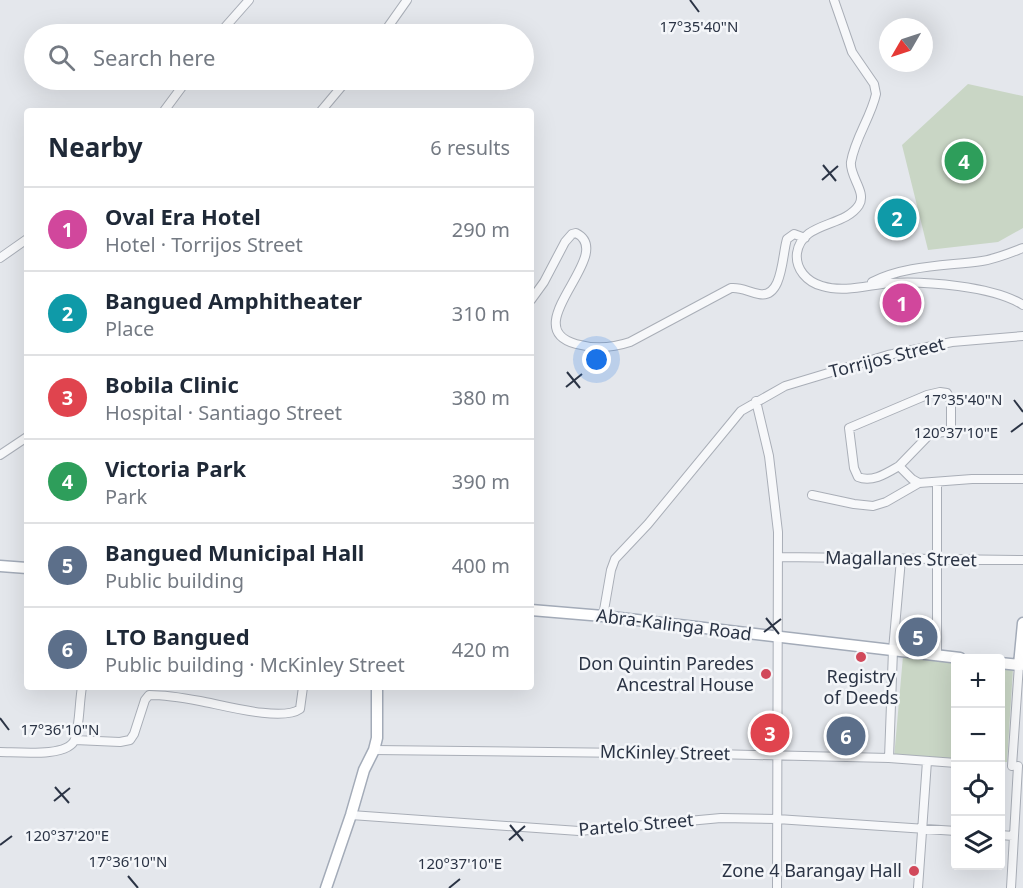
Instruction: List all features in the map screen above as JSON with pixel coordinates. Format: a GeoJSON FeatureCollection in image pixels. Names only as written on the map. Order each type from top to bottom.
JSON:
{"type":"FeatureCollection","features":[{"type":"Feature","properties":{"kind":"main road"},"geometry":{"type":"LineString","coordinates":[[0,566],[24,568]]}},
{"type":"Feature","properties":{"kind":"main road","name":"Abra-Kalinga Road"},"geometry":{"type":"LineString","coordinates":[[534,609],[951,657]]}},
{"type":"Feature","properties":{"kind":"main road"},"geometry":{"type":"LineString","coordinates":[[1005,663],[1021,665],[1023,623]]}},
{"type":"Feature","properties":{"kind":"main road"},"geometry":{"type":"LineString","coordinates":[[326,888],[364,770],[374,750],[377,738],[377,690]]}},
{"type":"Feature","properties":{"kind":"street"},"geometry":{"type":"LineString","coordinates":[[228,24],[249,0]]}},
{"type":"Feature","properties":{"kind":"street"},"geometry":{"type":"LineString","coordinates":[[390,24],[407,0]]}},
{"type":"Feature","properties":{"kind":"street"},"geometry":{"type":"LineString","coordinates":[[834,0],[852,52],[874,84],[876,94],[851,162],[861,202],[849,215],[813,230],[805,238],[797,254],[801,272],[812,283],[834,289],[912,283],[958,286],[1023,304]]}},
{"type":"Feature","properties":{"kind":"street"},"geometry":{"type":"LineString","coordinates":[[166,108],[180,90]]}},
{"type":"Feature","properties":{"kind":"street"},"geometry":{"type":"LineString","coordinates":[[324,108],[339,90]]}},
{"type":"Feature","properties":{"kind":"street"},"geometry":{"type":"LineString","coordinates":[[534,296],[569,237],[576,232],[580,234],[586,243],[585,256],[560,308],[555,325],[556,332],[563,339],[580,345],[606,348],[618,346],[630,342],[730,288],[738,287],[760,294],[772,291],[779,278],[787,239],[794,234],[805,238]]}},
{"type":"Feature","properties":{"kind":"street"},"geometry":{"type":"LineString","coordinates":[[0,258],[24,241]]}},
{"type":"Feature","properties":{"kind":"street"},"geometry":{"type":"LineString","coordinates":[[866,285],[885,276],[985,260],[1023,249]]}},
{"type":"Feature","properties":{"kind":"street","name":"Torrijos Street"},"geometry":{"type":"LineString","coordinates":[[603,616],[615,559],[648,524],[733,419],[756,401],[785,386],[888,355],[952,342],[1023,336]]}},
{"type":"Feature","properties":{"kind":"street"},"geometry":{"type":"LineString","coordinates":[[946,393],[951,401],[951,431],[930,434],[900,465],[885,474],[869,479],[858,477],[854,468],[849,428],[927,394],[946,393]]}},
{"type":"Feature","properties":{"kind":"street"},"geometry":{"type":"LineString","coordinates":[[756,401],[769,456],[778,532],[777,888]]}},
{"type":"Feature","properties":{"kind":"street"},"geometry":{"type":"LineString","coordinates":[[0,455],[24,439]]}},
{"type":"Feature","properties":{"kind":"street"},"geometry":{"type":"LineString","coordinates":[[900,465],[912,479],[919,483],[972,479],[1023,479]]}},
{"type":"Feature","properties":{"kind":"street"},"geometry":{"type":"LineString","coordinates":[[812,495],[873,506],[886,502],[919,483]]}},
{"type":"Feature","properties":{"kind":"street"},"geometry":{"type":"LineString","coordinates":[[937,483],[937,656]]}},
{"type":"Feature","properties":{"kind":"street","name":"Magallanes Street"},"geometry":{"type":"LineString","coordinates":[[779,557],[1023,560]]}},
{"type":"Feature","properties":{"kind":"street"},"geometry":{"type":"LineString","coordinates":[[888,758],[893,650],[901,559]]}},
{"type":"Feature","properties":{"kind":"street"},"geometry":{"type":"LineString","coordinates":[[1011,888],[1021,665]]}},
{"type":"Feature","properties":{"kind":"street"},"geometry":{"type":"LineString","coordinates":[[0,752],[44,753],[64,750],[72,745],[75,740],[82,690]]}},
{"type":"Feature","properties":{"kind":"street"},"geometry":{"type":"LineString","coordinates":[[75,740],[120,742],[129,740],[134,734],[145,700],[149,695],[198,700],[250,711],[288,713],[300,709],[303,690]]}},
{"type":"Feature","properties":{"kind":"street","name":"McKinley Street"},"geometry":{"type":"LineString","coordinates":[[374,750],[888,758],[951,763]]}},
{"type":"Feature","properties":{"kind":"street"},"geometry":{"type":"LineString","coordinates":[[918,888],[927,761]]}},
{"type":"Feature","properties":{"kind":"street","name":"Partelo Street"},"geometry":{"type":"LineString","coordinates":[[351,815],[579,831],[661,825],[694,819],[777,819],[951,831]]}},
{"type":"Feature","properties":{"kind":"street"},"geometry":{"type":"LineString","coordinates":[[1005,835],[1013,836]]}},
{"type":"Feature","properties":{"kind":"green space"},"geometry":{"type":"Polygon","coordinates":[[[968,84],[1023,96],[1023,228],[998,242],[928,250],[902,145],[968,84]]]}},
{"type":"Feature","properties":{"kind":"green space"},"geometry":{"type":"Polygon","coordinates":[[[903,656],[951,662],[951,760],[894,758],[903,656]]]}},
{"type":"Feature","properties":{"kind":"green space"},"geometry":{"type":"Polygon","coordinates":[[[1005,668],[1013,669],[1007,762],[1005,762],[1005,668]]]}},
{"type":"Feature","properties":{"kind":"place","name":"Victoria Park"},"geometry":{"type":"Point","coordinates":[964,161]}},
{"type":"Feature","properties":{"kind":"place","name":"Bangued Amphitheater"},"geometry":{"type":"Point","coordinates":[897,218]}},
{"type":"Feature","properties":{"kind":"place","name":"Oval Era Hotel"},"geometry":{"type":"Point","coordinates":[902,303]}},
{"type":"Feature","properties":{"kind":"place","name":"Bangued Municipal Hall"},"geometry":{"type":"Point","coordinates":[918,637]}},
{"type":"Feature","properties":{"kind":"place","name":"Registry of Deeds"},"geometry":{"type":"Point","coordinates":[861,657]}},
{"type":"Feature","properties":{"kind":"place","name":"Don Quintin Paredes Ancestral House"},"geometry":{"type":"Point","coordinates":[766,674]}},
{"type":"Feature","properties":{"kind":"place","name":"Bobila Clinic"},"geometry":{"type":"Point","coordinates":[770,733]}},
{"type":"Feature","properties":{"kind":"place","name":"LTO Bangued"},"geometry":{"type":"Point","coordinates":[846,736]}},
{"type":"Feature","properties":{"kind":"place","name":"Zone 4 Barangay Hall"},"geometry":{"type":"Point","coordinates":[914,871]}}]}
